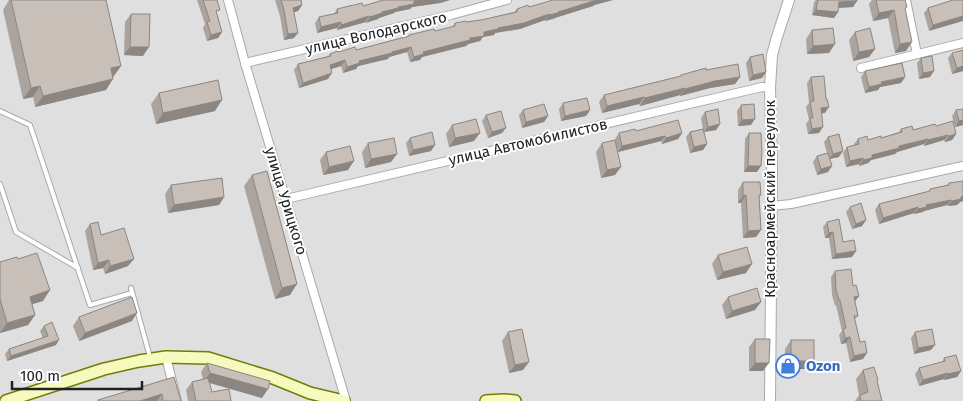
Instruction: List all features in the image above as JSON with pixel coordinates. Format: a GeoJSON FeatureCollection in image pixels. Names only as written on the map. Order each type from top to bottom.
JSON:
{"type":"FeatureCollection","features":[{"type":"Feature","properties":{"kind":"main road"},"geometry":{"type":"LineString","coordinates":[[6,401],[104,369],[166,357],[208,358],[273,378],[310,393],[345,401]]}},
{"type":"Feature","properties":{"kind":"main road"},"geometry":{"type":"LineString","coordinates":[[486,401],[515,401]]}},
{"type":"Feature","properties":{"kind":"street","name":"улица Урицкого"},"geometry":{"type":"LineString","coordinates":[[228,0],[345,401]]}},
{"type":"Feature","properties":{"kind":"street","name":"улица Володарского"},"geometry":{"type":"LineString","coordinates":[[245,63],[507,0]]}},
{"type":"Feature","properties":{"kind":"street","name":"Красноармейский переулок"},"geometry":{"type":"LineString","coordinates":[[770,401],[772,168],[770,88],[772,55],[789,0]]}},
{"type":"Feature","properties":{"kind":"street"},"geometry":{"type":"LineString","coordinates":[[906,0],[917,54]]}},
{"type":"Feature","properties":{"kind":"street"},"geometry":{"type":"LineString","coordinates":[[861,68],[963,43]]}},
{"type":"Feature","properties":{"kind":"street","name":"улица Автомобилистов"},"geometry":{"type":"LineString","coordinates":[[286,199],[762,87],[770,88]]}},
{"type":"Feature","properties":{"kind":"street"},"geometry":{"type":"LineString","coordinates":[[771,206],[791,204],[963,166]]}},
{"type":"Feature","properties":{"kind":"street"},"geometry":{"type":"LineString","coordinates":[[166,357],[177,401]]}},
{"type":"Feature","properties":{"kind":"lane"},"geometry":{"type":"LineString","coordinates":[[0,111],[30,125],[90,305],[132,294]]}},
{"type":"Feature","properties":{"kind":"lane"},"geometry":{"type":"LineString","coordinates":[[0,184],[16,232],[78,268]]}},
{"type":"Feature","properties":{"kind":"lane"},"geometry":{"type":"LineString","coordinates":[[131,288],[151,360]]}},
{"type":"Feature","properties":{"kind":"shaded area"},"geometry":{"type":"Polygon","coordinates":[[[0,0],[963,0],[963,401],[0,401],[0,0]]]}},
{"type":"Feature","properties":{"kind":"building"},"geometry":{"type":"Polygon","coordinates":[[[11,0],[106,0],[121,66],[111,68],[113,79],[43,96],[40,86],[31,88],[11,0]]]}},
{"type":"Feature","properties":{"kind":"building"},"geometry":{"type":"Polygon","coordinates":[[[203,0],[217,0],[220,10],[216,11],[222,32],[211,35],[207,22],[210,21],[203,0]]]}},
{"type":"Feature","properties":{"kind":"building"},"geometry":{"type":"Polygon","coordinates":[[[281,0],[301,0],[302,5],[293,8],[298,33],[288,34],[281,0]]]}},
{"type":"Feature","properties":{"kind":"building"},"geometry":{"type":"Polygon","coordinates":[[[383,0],[424,0],[414,1],[414,4],[398,7],[341,25],[341,22],[321,27],[319,17],[338,13],[337,9],[362,3],[363,6],[383,0]]]}},
{"type":"Feature","properties":{"kind":"building"},"geometry":{"type":"Polygon","coordinates":[[[553,0],[597,0],[524,23],[484,32],[484,36],[470,38],[470,40],[423,52],[424,54],[414,57],[411,47],[359,61],[360,63],[347,67],[345,60],[330,65],[332,73],[303,83],[298,64],[331,56],[330,54],[338,51],[355,47],[356,50],[409,35],[455,26],[455,23],[481,20],[517,12],[517,9],[528,5],[529,7],[553,0]]]}},
{"type":"Feature","properties":{"kind":"building"},"geometry":{"type":"Polygon","coordinates":[[[818,0],[857,1],[839,2],[838,12],[816,10],[818,0]]]}},
{"type":"Feature","properties":{"kind":"building"},"geometry":{"type":"Polygon","coordinates":[[[876,0],[905,0],[912,42],[900,44],[894,10],[879,13],[876,0]]]}},
{"type":"Feature","properties":{"kind":"building"},"geometry":{"type":"Polygon","coordinates":[[[953,0],[963,0],[963,16],[933,25],[928,8],[953,0]]]}},
{"type":"Feature","properties":{"kind":"building"},"geometry":{"type":"Polygon","coordinates":[[[131,14],[150,14],[149,47],[130,47],[131,14]]]}},
{"type":"Feature","properties":{"kind":"building"},"geometry":{"type":"Polygon","coordinates":[[[833,28],[835,44],[813,46],[812,30],[833,28]]]}},
{"type":"Feature","properties":{"kind":"building"},"geometry":{"type":"Polygon","coordinates":[[[870,28],[875,49],[859,52],[855,32],[870,28]]]}},
{"type":"Feature","properties":{"kind":"building"},"geometry":{"type":"Polygon","coordinates":[[[963,50],[963,66],[957,68],[952,53],[963,50]]]}},
{"type":"Feature","properties":{"kind":"building"},"geometry":{"type":"Polygon","coordinates":[[[763,54],[766,72],[753,75],[750,57],[763,54]]]}},
{"type":"Feature","properties":{"kind":"building"},"geometry":{"type":"Polygon","coordinates":[[[932,56],[934,71],[923,73],[921,58],[932,56]]]}},
{"type":"Feature","properties":{"kind":"building"},"geometry":{"type":"Polygon","coordinates":[[[902,63],[905,77],[881,82],[882,84],[869,87],[865,71],[902,63]]]}},
{"type":"Feature","properties":{"kind":"building"},"geometry":{"type":"Polygon","coordinates":[[[738,64],[740,77],[607,106],[604,95],[706,68],[706,70],[738,64]]]}},
{"type":"Feature","properties":{"kind":"building"},"geometry":{"type":"Polygon","coordinates":[[[824,76],[826,99],[829,107],[821,108],[823,127],[812,129],[810,118],[813,118],[810,102],[814,101],[811,77],[824,76]]]}},
{"type":"Feature","properties":{"kind":"building"},"geometry":{"type":"Polygon","coordinates":[[[218,80],[222,100],[163,113],[159,93],[218,80]]]}},
{"type":"Feature","properties":{"kind":"building"},"geometry":{"type":"Polygon","coordinates":[[[587,98],[590,110],[565,116],[563,103],[587,98]]]}},
{"type":"Feature","properties":{"kind":"building"},"geometry":{"type":"Polygon","coordinates":[[[544,104],[548,116],[526,122],[523,110],[544,104]]]}},
{"type":"Feature","properties":{"kind":"building"},"geometry":{"type":"Polygon","coordinates":[[[754,104],[755,119],[742,120],[741,105],[754,104]]]}},
{"type":"Feature","properties":{"kind":"building"},"geometry":{"type":"Polygon","coordinates":[[[718,109],[720,124],[708,127],[705,112],[718,109]]]}},
{"type":"Feature","properties":{"kind":"building"},"geometry":{"type":"Polygon","coordinates":[[[963,109],[963,120],[959,121],[956,110],[963,109]]]}},
{"type":"Feature","properties":{"kind":"building"},"geometry":{"type":"Polygon","coordinates":[[[501,111],[506,128],[492,132],[486,115],[501,111]]]}},
{"type":"Feature","properties":{"kind":"building"},"geometry":{"type":"Polygon","coordinates":[[[476,119],[480,133],[455,138],[452,125],[476,119]]]}},
{"type":"Feature","properties":{"kind":"building"},"geometry":{"type":"Polygon","coordinates":[[[678,120],[682,133],[622,146],[619,133],[635,129],[636,131],[678,120]]]}},
{"type":"Feature","properties":{"kind":"building"},"geometry":{"type":"Polygon","coordinates":[[[953,121],[956,134],[899,146],[899,148],[872,155],[872,158],[850,161],[847,147],[859,144],[858,139],[867,136],[868,140],[881,136],[881,138],[902,132],[901,129],[912,126],[913,130],[953,121]]]}},
{"type":"Feature","properties":{"kind":"building"},"geometry":{"type":"Polygon","coordinates":[[[703,129],[707,144],[694,147],[690,132],[703,129]]]}},
{"type":"Feature","properties":{"kind":"building"},"geometry":{"type":"Polygon","coordinates":[[[432,132],[435,145],[413,150],[410,138],[432,132]]]}},
{"type":"Feature","properties":{"kind":"building"},"geometry":{"type":"Polygon","coordinates":[[[749,133],[761,133],[761,166],[748,166],[749,133]]]}},
{"type":"Feature","properties":{"kind":"building"},"geometry":{"type":"Polygon","coordinates":[[[839,134],[843,151],[833,154],[828,137],[839,134]]]}},
{"type":"Feature","properties":{"kind":"building"},"geometry":{"type":"Polygon","coordinates":[[[394,138],[397,154],[371,159],[368,143],[394,138]]]}},
{"type":"Feature","properties":{"kind":"building"},"geometry":{"type":"Polygon","coordinates":[[[615,140],[621,167],[607,170],[602,143],[615,140]]]}},
{"type":"Feature","properties":{"kind":"building"},"geometry":{"type":"Polygon","coordinates":[[[350,146],[354,161],[329,167],[326,152],[350,146]]]}},
{"type":"Feature","properties":{"kind":"building"},"geometry":{"type":"Polygon","coordinates":[[[828,153],[832,166],[821,169],[817,156],[828,153]]]}},
{"type":"Feature","properties":{"kind":"building"},"geometry":{"type":"Polygon","coordinates":[[[267,171],[297,284],[282,288],[252,175],[267,171]]]}},
{"type":"Feature","properties":{"kind":"building"},"geometry":{"type":"Polygon","coordinates":[[[222,178],[224,197],[174,205],[171,185],[222,178]]]}},
{"type":"Feature","properties":{"kind":"building"},"geometry":{"type":"Polygon","coordinates":[[[963,181],[963,196],[961,199],[926,205],[927,207],[918,209],[918,207],[883,218],[879,204],[930,191],[930,189],[949,185],[949,183],[963,181]]]}},
{"type":"Feature","properties":{"kind":"building"},"geometry":{"type":"Polygon","coordinates":[[[743,182],[760,182],[761,230],[748,231],[746,195],[743,196],[743,182]]]}},
{"type":"Feature","properties":{"kind":"building"},"geometry":{"type":"Polygon","coordinates":[[[861,203],[866,220],[856,224],[850,207],[861,203]]]}},
{"type":"Feature","properties":{"kind":"building"},"geometry":{"type":"Polygon","coordinates":[[[839,219],[843,242],[854,240],[856,251],[836,254],[833,232],[829,233],[827,222],[839,219]]]}},
{"type":"Feature","properties":{"kind":"building"},"geometry":{"type":"Polygon","coordinates":[[[98,222],[101,235],[124,228],[134,259],[110,266],[109,260],[98,263],[90,224],[98,222]]]}},
{"type":"Feature","properties":{"kind":"building"},"geometry":{"type":"Polygon","coordinates":[[[747,247],[752,264],[723,272],[718,255],[747,247]]]}},
{"type":"Feature","properties":{"kind":"building"},"geometry":{"type":"Polygon","coordinates":[[[37,253],[50,290],[30,297],[35,315],[7,323],[0,299],[0,262],[37,253]]]}},
{"type":"Feature","properties":{"kind":"building"},"geometry":{"type":"Polygon","coordinates":[[[851,269],[853,286],[856,285],[859,296],[854,297],[858,316],[854,316],[860,342],[865,341],[867,353],[854,356],[850,337],[845,338],[843,329],[846,328],[836,290],[835,271],[851,269]]]}},
{"type":"Feature","properties":{"kind":"building"},"geometry":{"type":"Polygon","coordinates":[[[757,288],[761,302],[732,311],[728,297],[757,288]]]}},
{"type":"Feature","properties":{"kind":"building"},"geometry":{"type":"Polygon","coordinates":[[[132,297],[137,313],[85,333],[79,317],[132,297]]]}},
{"type":"Feature","properties":{"kind":"building"},"geometry":{"type":"Polygon","coordinates":[[[52,322],[59,340],[11,356],[9,349],[48,336],[44,326],[52,322]]]}},
{"type":"Feature","properties":{"kind":"building"},"geometry":{"type":"Polygon","coordinates":[[[522,329],[529,362],[515,365],[508,332],[522,329]]]}},
{"type":"Feature","properties":{"kind":"building"},"geometry":{"type":"Polygon","coordinates":[[[932,329],[935,345],[918,348],[915,332],[932,329]]]}},
{"type":"Feature","properties":{"kind":"building"},"geometry":{"type":"Polygon","coordinates":[[[755,339],[770,339],[769,363],[755,363],[755,339]]]}},
{"type":"Feature","properties":{"kind":"building"},"geometry":{"type":"Polygon","coordinates":[[[791,340],[814,340],[814,361],[791,361],[791,340]]]}},
{"type":"Feature","properties":{"kind":"building"},"geometry":{"type":"Polygon","coordinates":[[[956,355],[961,371],[923,380],[919,368],[945,361],[944,358],[956,355]]]}},
{"type":"Feature","properties":{"kind":"building"},"geometry":{"type":"Polygon","coordinates":[[[207,363],[270,381],[268,389],[210,373],[207,363]]]}},
{"type":"Feature","properties":{"kind":"building"},"geometry":{"type":"Polygon","coordinates":[[[874,367],[882,401],[861,401],[860,395],[868,392],[863,370],[874,367]]]}},
{"type":"Feature","properties":{"kind":"building"},"geometry":{"type":"Polygon","coordinates":[[[174,377],[181,401],[163,401],[162,394],[140,401],[98,400],[174,377]]]}},
{"type":"Feature","properties":{"kind":"building"},"geometry":{"type":"Polygon","coordinates":[[[208,378],[212,392],[229,389],[231,401],[196,401],[192,382],[208,378]]]}},
{"type":"Feature","properties":{"kind":"place","name":"Ozon"},"geometry":{"type":"Point","coordinates":[788,366]}}]}
